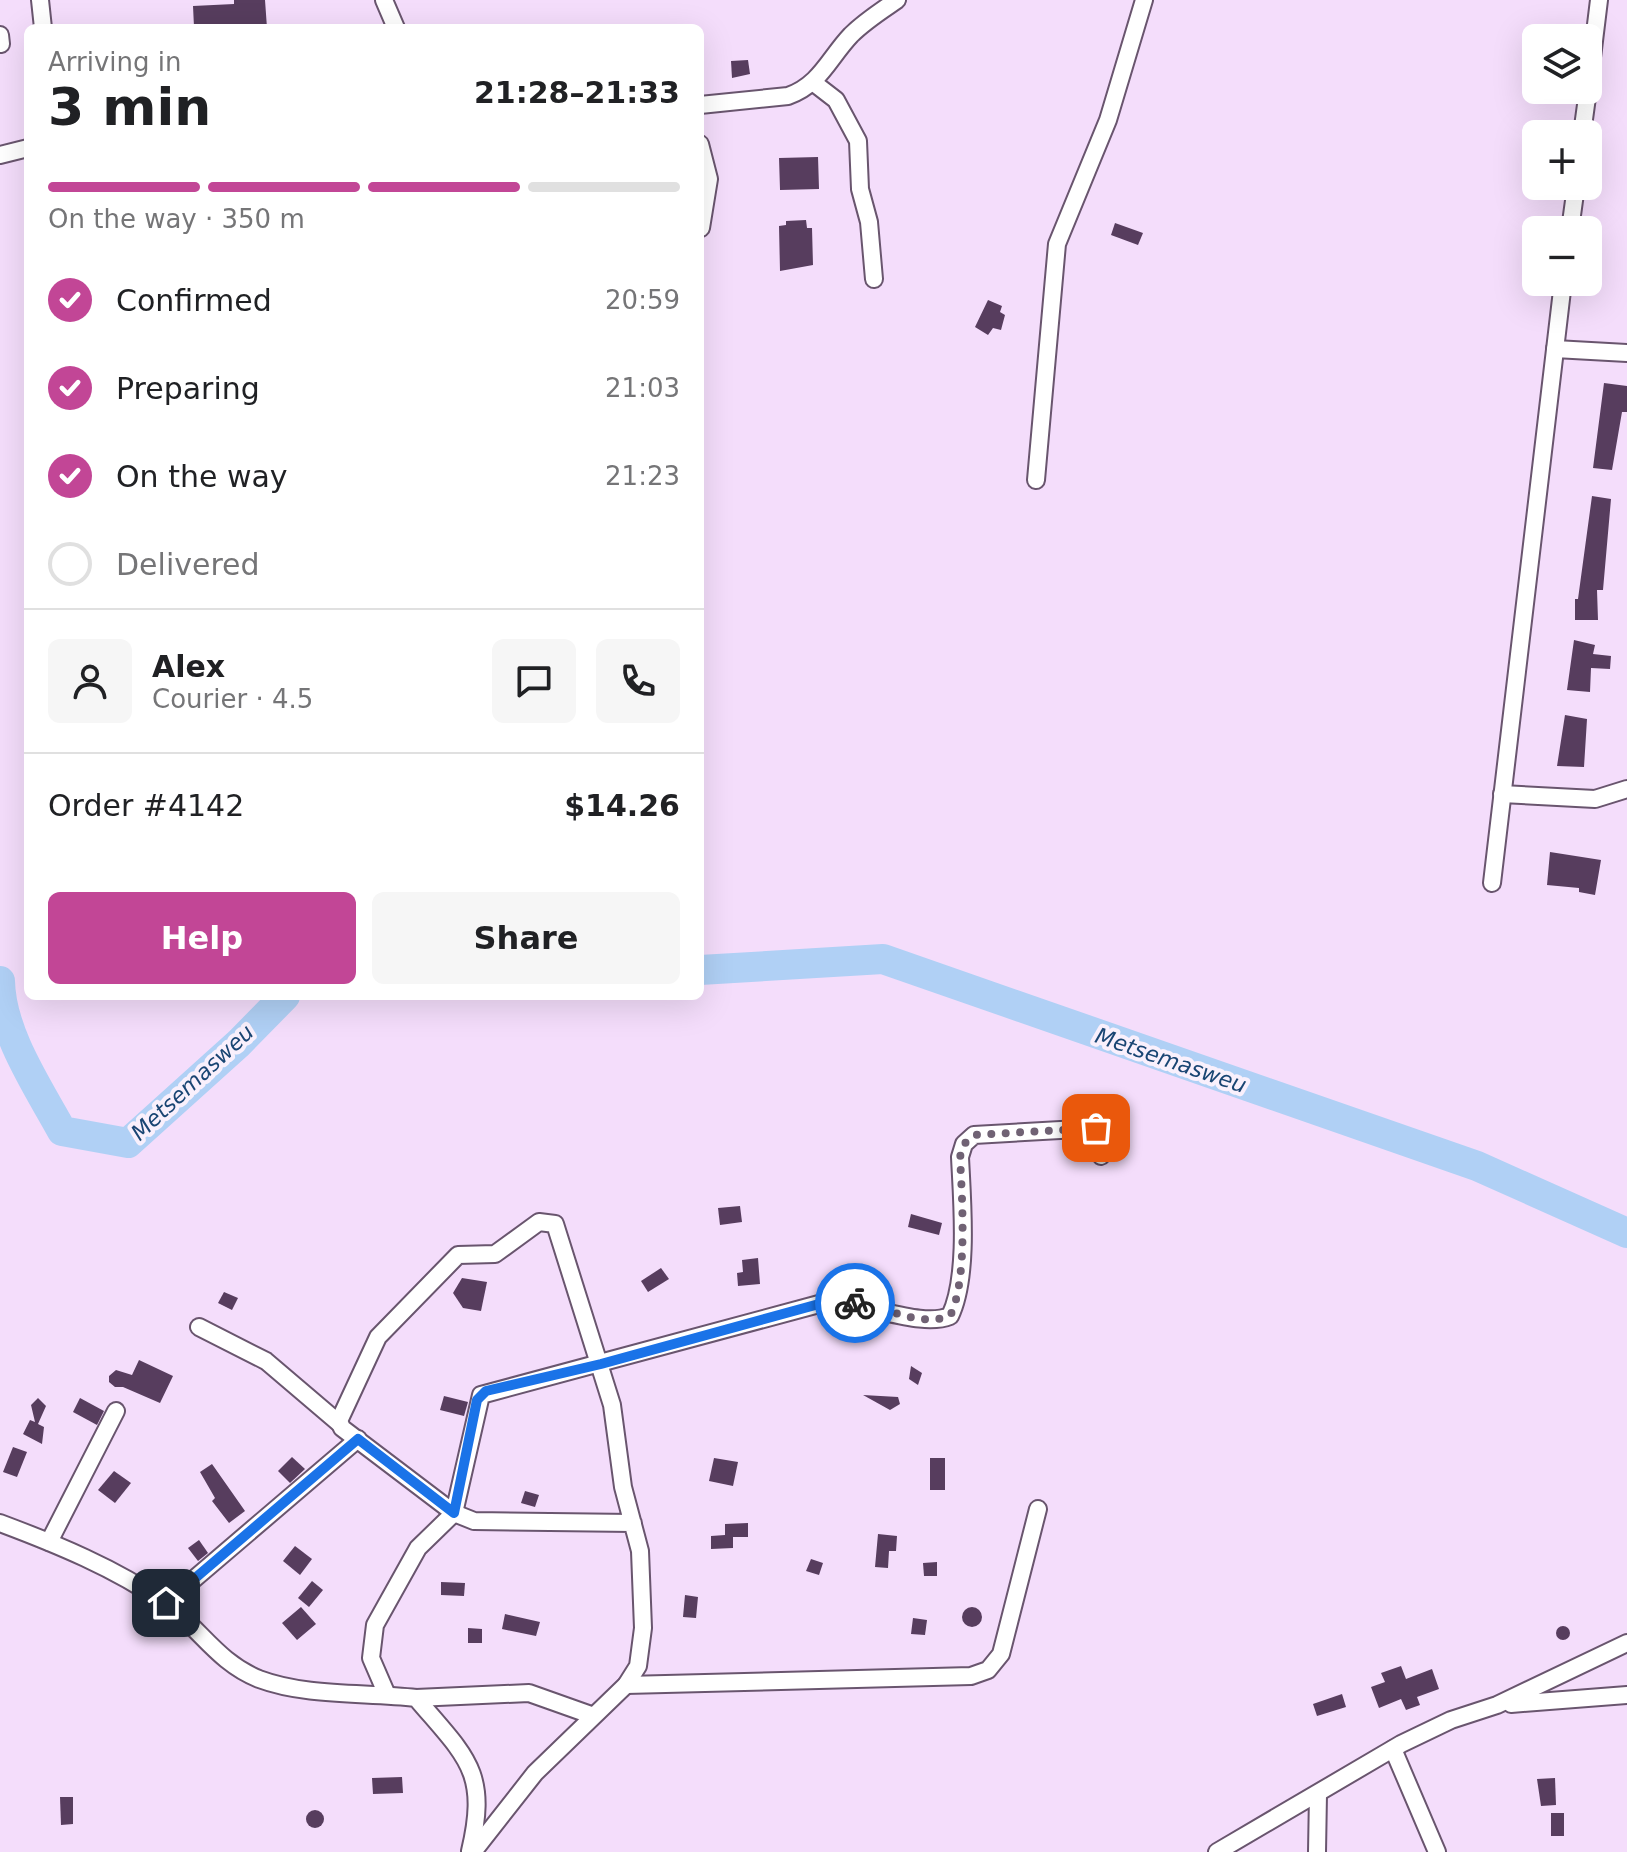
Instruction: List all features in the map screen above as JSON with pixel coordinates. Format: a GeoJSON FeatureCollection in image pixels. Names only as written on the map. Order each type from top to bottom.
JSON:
{"type":"FeatureCollection","features":[{"type":"Feature","properties":{"kind":"street"},"geometry":{"type":"LineString","coordinates":[[40,0],[43,24]]}},
{"type":"Feature","properties":{"kind":"street"},"geometry":{"type":"LineString","coordinates":[[384,0],[394,24]]}},
{"type":"Feature","properties":{"kind":"street"},"geometry":{"type":"LineString","coordinates":[[704,105],[788,96],[814,83],[850,37],[897,0]]}},
{"type":"Feature","properties":{"kind":"street"},"geometry":{"type":"LineString","coordinates":[[1036,480],[1057,244],[1108,120],[1144,0]]}},
{"type":"Feature","properties":{"kind":"street"},"geometry":{"type":"LineString","coordinates":[[1596,24],[1599,0]]}},
{"type":"Feature","properties":{"kind":"street"},"geometry":{"type":"LineString","coordinates":[[0,35],[1,44]]}},
{"type":"Feature","properties":{"kind":"street"},"geometry":{"type":"LineString","coordinates":[[814,83],[836,100],[858,141],[860,189],[869,222],[874,279]]}},
{"type":"Feature","properties":{"kind":"street"},"geometry":{"type":"LineString","coordinates":[[0,155],[24,149]]}},
{"type":"Feature","properties":{"kind":"street"},"geometry":{"type":"LineString","coordinates":[[704,160],[709,179],[704,210]]}},
{"type":"Feature","properties":{"kind":"street"},"geometry":{"type":"LineString","coordinates":[[1492,883],[1561,296]]}},
{"type":"Feature","properties":{"kind":"street"},"geometry":{"type":"LineString","coordinates":[[1555,349],[1627,353]]}},
{"type":"Feature","properties":{"kind":"street"},"geometry":{"type":"LineString","coordinates":[[1502,794],[1595,799],[1627,789]]}},
{"type":"Feature","properties":{"kind":"street"},"geometry":{"type":"LineString","coordinates":[[387,1695],[371,1658],[375,1625],[406,1565],[454,1513],[481,1395],[819,1304],[861,1304],[905,1317],[941,1320],[950,1316],[955,1306],[961,1253],[960,1157],[964,1144],[974,1135],[1096,1128],[1101,1156]]}},
{"type":"Feature","properties":{"kind":"street"},"geometry":{"type":"LineString","coordinates":[[340,1424],[378,1337],[458,1255],[495,1254],[543,1221],[555,1224],[612,1405],[623,1487],[640,1551],[644,1614],[638,1666],[626,1685],[591,1715],[535,1773],[471,1852]]}},
{"type":"Feature","properties":{"kind":"street"},"geometry":{"type":"LineString","coordinates":[[199,1327],[266,1361],[358,1439],[454,1513],[474,1521],[633,1523]]}},
{"type":"Feature","properties":{"kind":"street"},"geometry":{"type":"LineString","coordinates":[[49,1542],[116,1411]]}},
{"type":"Feature","properties":{"kind":"street"},"geometry":{"type":"LineString","coordinates":[[166,1603],[358,1439]]}},
{"type":"Feature","properties":{"kind":"street"},"geometry":{"type":"LineString","coordinates":[[626,1685],[971,1676],[988,1670],[1001,1654],[1038,1509]]}},
{"type":"Feature","properties":{"kind":"street"},"geometry":{"type":"LineString","coordinates":[[0,1523],[49,1542],[166,1603],[226,1663],[260,1680],[300,1688],[416,1698],[529,1693],[591,1715]]}},
{"type":"Feature","properties":{"kind":"street"},"geometry":{"type":"LineString","coordinates":[[1217,1852],[1393,1749],[1451,1720],[1497,1705],[1627,1643]]}},
{"type":"Feature","properties":{"kind":"street"},"geometry":{"type":"LineString","coordinates":[[1497,1705],[1627,1695]]}},
{"type":"Feature","properties":{"kind":"street"},"geometry":{"type":"LineString","coordinates":[[416,1698],[455,1744],[476,1781],[479,1816],[471,1852]]}},
{"type":"Feature","properties":{"kind":"street"},"geometry":{"type":"LineString","coordinates":[[1393,1749],[1437,1852]]}},
{"type":"Feature","properties":{"kind":"street"},"geometry":{"type":"LineString","coordinates":[[1317,1852],[1318,1794]]}},
{"type":"Feature","properties":{"kind":"building"},"geometry":{"type":"Polygon","coordinates":[[[234,0],[265,0],[267,24],[194,24],[193,6],[234,4],[234,0]]]}},
{"type":"Feature","properties":{"kind":"building"},"geometry":{"type":"Polygon","coordinates":[[[748,60],[750,74],[732,78],[731,61],[748,60]]]}},
{"type":"Feature","properties":{"kind":"building"},"geometry":{"type":"Polygon","coordinates":[[[818,157],[819,189],[780,190],[779,158],[818,157]]]}},
{"type":"Feature","properties":{"kind":"building"},"geometry":{"type":"Polygon","coordinates":[[[806,220],[807,228],[812,228],[813,265],[780,271],[779,226],[786,225],[786,221],[806,220]]]}},
{"type":"Feature","properties":{"kind":"building"},"geometry":{"type":"Polygon","coordinates":[[[1115,223],[1143,233],[1138,245],[1111,235],[1115,223]]]}},
{"type":"Feature","properties":{"kind":"building"},"geometry":{"type":"Polygon","coordinates":[[[988,300],[1002,306],[1000,312],[1005,315],[1001,330],[993,328],[988,335],[975,327],[988,300]]]}},
{"type":"Feature","properties":{"kind":"building"},"geometry":{"type":"Polygon","coordinates":[[[1604,383],[1627,386],[1627,412],[1622,412],[1612,470],[1593,468],[1604,383]]]}},
{"type":"Feature","properties":{"kind":"building"},"geometry":{"type":"Polygon","coordinates":[[[1592,496],[1611,499],[1603,590],[1597,590],[1598,620],[1575,620],[1575,599],[1578,599],[1592,496]]]}},
{"type":"Feature","properties":{"kind":"building"},"geometry":{"type":"Polygon","coordinates":[[[1574,640],[1595,645],[1593,654],[1611,656],[1610,669],[1591,668],[1590,692],[1567,690],[1574,640]]]}},
{"type":"Feature","properties":{"kind":"building"},"geometry":{"type":"Polygon","coordinates":[[[1565,715],[1587,719],[1584,767],[1557,766],[1565,715]]]}},
{"type":"Feature","properties":{"kind":"building"},"geometry":{"type":"Polygon","coordinates":[[[1550,852],[1601,860],[1595,895],[1579,892],[1579,888],[1547,885],[1550,852]]]}},
{"type":"Feature","properties":{"kind":"building"},"geometry":{"type":"Polygon","coordinates":[[[740,1206],[742,1222],[720,1225],[718,1208],[740,1206]]]}},
{"type":"Feature","properties":{"kind":"building"},"geometry":{"type":"Polygon","coordinates":[[[911,1214],[942,1223],[939,1235],[908,1227],[911,1214]]]}},
{"type":"Feature","properties":{"kind":"building"},"geometry":{"type":"Polygon","coordinates":[[[758,1258],[760,1284],[738,1286],[737,1273],[743,1272],[742,1260],[758,1258]]]}},
{"type":"Feature","properties":{"kind":"building"},"geometry":{"type":"Polygon","coordinates":[[[661,1268],[669,1279],[648,1292],[641,1281],[661,1268]]]}},
{"type":"Feature","properties":{"kind":"building"},"geometry":{"type":"Polygon","coordinates":[[[462,1278],[487,1282],[481,1311],[463,1308],[453,1293],[462,1278]]]}},
{"type":"Feature","properties":{"kind":"building"},"geometry":{"type":"Polygon","coordinates":[[[224,1292],[238,1298],[232,1310],[218,1303],[224,1292]]]}},
{"type":"Feature","properties":{"kind":"building"},"geometry":{"type":"Polygon","coordinates":[[[139,1360],[173,1376],[160,1403],[109,1382],[109,1376],[116,1370],[132,1375],[139,1360]]]}},
{"type":"Feature","properties":{"kind":"building"},"geometry":{"type":"Polygon","coordinates":[[[911,1366],[922,1373],[918,1385],[909,1379],[911,1366]]]}},
{"type":"Feature","properties":{"kind":"building"},"geometry":{"type":"Polygon","coordinates":[[[863,1395],[898,1397],[900,1404],[890,1410],[863,1395]]]}},
{"type":"Feature","properties":{"kind":"building"},"geometry":{"type":"Polygon","coordinates":[[[444,1396],[468,1402],[464,1416],[440,1410],[444,1396]]]}},
{"type":"Feature","properties":{"kind":"building"},"geometry":{"type":"Polygon","coordinates":[[[38,1398],[46,1406],[38,1424],[44,1427],[42,1444],[23,1434],[30,1420],[35,1422],[31,1405],[38,1398]]]}},
{"type":"Feature","properties":{"kind":"building"},"geometry":{"type":"Polygon","coordinates":[[[80,1398],[104,1411],[97,1425],[73,1412],[80,1398]]]}},
{"type":"Feature","properties":{"kind":"building"},"geometry":{"type":"Polygon","coordinates":[[[13,1447],[27,1452],[17,1477],[3,1472],[13,1447]]]}},
{"type":"Feature","properties":{"kind":"building"},"geometry":{"type":"Polygon","coordinates":[[[292,1457],[305,1469],[290,1483],[278,1471],[292,1457]]]}},
{"type":"Feature","properties":{"kind":"building"},"geometry":{"type":"Polygon","coordinates":[[[714,1458],[738,1462],[733,1486],[709,1481],[714,1458]]]}},
{"type":"Feature","properties":{"kind":"building"},"geometry":{"type":"Polygon","coordinates":[[[930,1458],[945,1458],[945,1490],[930,1490],[930,1458]]]}},
{"type":"Feature","properties":{"kind":"building"},"geometry":{"type":"Polygon","coordinates":[[[212,1464],[245,1511],[229,1523],[212,1501],[215,1498],[200,1472],[212,1464]]]}},
{"type":"Feature","properties":{"kind":"building"},"geometry":{"type":"Polygon","coordinates":[[[114,1471],[131,1483],[115,1503],[98,1490],[114,1471]]]}},
{"type":"Feature","properties":{"kind":"building"},"geometry":{"type":"Polygon","coordinates":[[[525,1491],[539,1495],[535,1507],[521,1503],[525,1491]]]}},
{"type":"Feature","properties":{"kind":"building"},"geometry":{"type":"Polygon","coordinates":[[[748,1523],[748,1537],[733,1537],[733,1548],[711,1549],[711,1536],[725,1535],[725,1524],[748,1523]]]}},
{"type":"Feature","properties":{"kind":"building"},"geometry":{"type":"Polygon","coordinates":[[[878,1534],[897,1536],[896,1551],[889,1551],[888,1568],[875,1567],[878,1534]]]}},
{"type":"Feature","properties":{"kind":"building"},"geometry":{"type":"Polygon","coordinates":[[[199,1540],[208,1553],[198,1561],[188,1548],[199,1540]]]}},
{"type":"Feature","properties":{"kind":"building"},"geometry":{"type":"Polygon","coordinates":[[[295,1546],[312,1559],[300,1575],[283,1561],[295,1546]]]}},
{"type":"Feature","properties":{"kind":"building"},"geometry":{"type":"Polygon","coordinates":[[[811,1559],[823,1563],[819,1575],[806,1571],[811,1559]]]}},
{"type":"Feature","properties":{"kind":"building"},"geometry":{"type":"Polygon","coordinates":[[[937,1562],[937,1576],[924,1576],[923,1563],[937,1562]]]}},
{"type":"Feature","properties":{"kind":"building"},"geometry":{"type":"Polygon","coordinates":[[[312,1581],[323,1590],[309,1607],[298,1598],[312,1581]]]}},
{"type":"Feature","properties":{"kind":"building"},"geometry":{"type":"Polygon","coordinates":[[[441,1582],[465,1583],[464,1596],[441,1595],[441,1582]]]}},
{"type":"Feature","properties":{"kind":"building"},"geometry":{"type":"Polygon","coordinates":[[[685,1595],[698,1597],[696,1618],[683,1617],[685,1595]]]}},
{"type":"Feature","properties":{"kind":"building"},"geometry":{"type":"Polygon","coordinates":[[[301,1607],[316,1624],[297,1640],[282,1623],[301,1607]]]}},
{"type":"Feature","properties":{"kind":"building"},"geometry":{"type":"Polygon","coordinates":[[[972,1607],[979,1610],[982,1617],[979,1624],[972,1627],[965,1624],[962,1617],[965,1610],[972,1607]]]}},
{"type":"Feature","properties":{"kind":"building"},"geometry":{"type":"Polygon","coordinates":[[[505,1614],[540,1622],[536,1636],[502,1629],[505,1614]]]}},
{"type":"Feature","properties":{"kind":"building"},"geometry":{"type":"Polygon","coordinates":[[[913,1618],[927,1620],[925,1635],[911,1634],[913,1618]]]}},
{"type":"Feature","properties":{"kind":"building"},"geometry":{"type":"Polygon","coordinates":[[[1563,1626],[1570,1633],[1563,1640],[1556,1633],[1563,1626]]]}},
{"type":"Feature","properties":{"kind":"building"},"geometry":{"type":"Polygon","coordinates":[[[468,1628],[482,1629],[482,1643],[468,1643],[468,1628]]]}},
{"type":"Feature","properties":{"kind":"building"},"geometry":{"type":"Polygon","coordinates":[[[1401,1666],[1406,1679],[1432,1669],[1439,1689],[1417,1697],[1420,1705],[1406,1710],[1401,1699],[1379,1708],[1371,1687],[1385,1682],[1381,1673],[1401,1666]]]}},
{"type":"Feature","properties":{"kind":"building"},"geometry":{"type":"Polygon","coordinates":[[[1342,1694],[1346,1707],[1317,1716],[1313,1704],[1342,1694]]]}},
{"type":"Feature","properties":{"kind":"building"},"geometry":{"type":"Polygon","coordinates":[[[402,1777],[403,1793],[373,1794],[372,1778],[402,1777]]]}},
{"type":"Feature","properties":{"kind":"building"},"geometry":{"type":"Polygon","coordinates":[[[1555,1778],[1556,1805],[1541,1806],[1537,1779],[1555,1778]]]}},
{"type":"Feature","properties":{"kind":"building"},"geometry":{"type":"Polygon","coordinates":[[[60,1797],[73,1797],[73,1824],[61,1825],[60,1797]]]}},
{"type":"Feature","properties":{"kind":"building"},"geometry":{"type":"Polygon","coordinates":[[[311,1810],[319,1810],[324,1819],[322,1826],[311,1828],[306,1823],[306,1815],[311,1810]]]}},
{"type":"Feature","properties":{"kind":"building"},"geometry":{"type":"Polygon","coordinates":[[[1551,1813],[1564,1813],[1564,1836],[1551,1836],[1551,1813]]]}},
{"type":"Feature","properties":{"kind":"waterway","name":"Metsemasweu"},"geometry":{"type":"LineString","coordinates":[[704,970],[883,959],[1477,1166],[1627,1233]]}},
{"type":"Feature","properties":{"kind":"waterway","name":"Metsemasweu"},"geometry":{"type":"LineString","coordinates":[[0,981],[2,1001],[14,1040],[62,1131],[128,1143],[239,1043],[281,1000]]}},
{"type":"Feature","properties":{"kind":"way so far"},"geometry":{"type":"LineString","coordinates":[[855,1303],[905,1317],[941,1320],[950,1316],[955,1306],[961,1253],[960,1157],[964,1144],[974,1135],[1013,1136],[1048,1129],[1096,1128]]}},
{"type":"Feature","properties":{"kind":"route"},"geometry":{"type":"LineString","coordinates":[[166,1603],[358,1439],[454,1513],[477,1400],[486,1391],[601,1364],[819,1304],[855,1303]]}}]}
